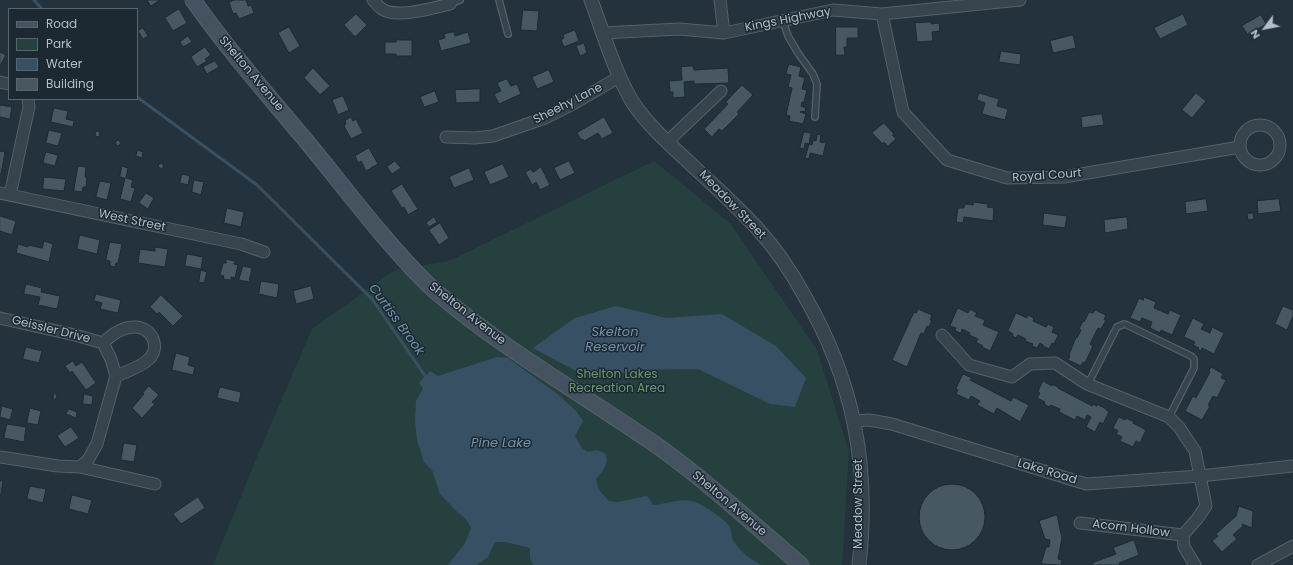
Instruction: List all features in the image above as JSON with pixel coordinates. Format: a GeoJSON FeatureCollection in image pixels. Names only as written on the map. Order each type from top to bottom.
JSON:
{"type":"FeatureCollection","features":[{"type":"Feature","properties":{"kind":"main road","name":"Shelton Avenue"},"geometry":{"type":"LineString","coordinates":[[194,0],[228,48],[408,265],[433,289],[507,346],[625,424],[679,462],[713,489],[801,565]]}},
{"type":"Feature","properties":{"kind":"street"},"geometry":{"type":"LineString","coordinates":[[373,0],[382,9],[390,12],[404,13],[455,2]]}},
{"type":"Feature","properties":{"kind":"street","name":"Meadow Street"},"geometry":{"type":"LineString","coordinates":[[591,0],[619,77],[634,103],[648,122],[758,229],[791,272],[815,314],[831,347],[845,385],[854,421],[859,454],[862,496],[862,530],[858,565]]}},
{"type":"Feature","properties":{"kind":"street"},"geometry":{"type":"LineString","coordinates":[[720,0],[724,33]]}},
{"type":"Feature","properties":{"kind":"street","name":"Kings Highway"},"geometry":{"type":"LineString","coordinates":[[603,33],[679,29],[724,33],[833,10],[882,14],[1020,0]]}},
{"type":"Feature","properties":{"kind":"street","name":"Royal Court"},"geometry":{"type":"LineString","coordinates":[[882,14],[903,112],[947,160],[1007,178],[1064,177],[1240,147]]}},
{"type":"Feature","properties":{"kind":"street","name":"Sheehy Lane"},"geometry":{"type":"LineString","coordinates":[[446,137],[475,138],[500,134],[545,118],[573,104],[619,77]]}},
{"type":"Feature","properties":{"kind":"street"},"geometry":{"type":"LineString","coordinates":[[668,142],[721,91]]}},
{"type":"Feature","properties":{"kind":"street"},"geometry":{"type":"LineString","coordinates":[[5,194],[29,107],[28,100]]}},
{"type":"Feature","properties":{"kind":"street","name":"West Street"},"geometry":{"type":"LineString","coordinates":[[5,194],[241,244],[264,252]]}},
{"type":"Feature","properties":{"kind":"street","name":"Geissler Drive"},"geometry":{"type":"LineString","coordinates":[[0,318],[103,343],[111,359],[116,376],[145,362],[150,358],[155,348],[152,336],[147,331],[136,327],[121,330],[103,343]]}},
{"type":"Feature","properties":{"kind":"street"},"geometry":{"type":"LineString","coordinates":[[942,335],[969,365],[1012,377],[1030,364],[1055,363],[1088,384],[1169,417],[1179,427],[1196,451],[1206,506],[1183,535],[1184,546],[1195,565]]}},
{"type":"Feature","properties":{"kind":"street"},"geometry":{"type":"LineString","coordinates":[[80,467],[93,453],[97,444],[116,376]]}},
{"type":"Feature","properties":{"kind":"street","name":"Lake Road"},"geometry":{"type":"LineString","coordinates":[[854,421],[869,420],[892,424],[1086,484],[1200,476],[1293,466]]}},
{"type":"Feature","properties":{"kind":"street"},"geometry":{"type":"LineString","coordinates":[[0,457],[58,466],[80,467],[155,484]]}},
{"type":"Feature","properties":{"kind":"street","name":"Acorn Hollow"},"geometry":{"type":"LineString","coordinates":[[1080,522],[1183,535]]}},
{"type":"Feature","properties":{"kind":"street"},"geometry":{"type":"LineString","coordinates":[[1258,565],[1293,546]]}},
{"type":"Feature","properties":{"kind":"lane"},"geometry":{"type":"LineString","coordinates":[[499,0],[508,34]]}},
{"type":"Feature","properties":{"kind":"lane"},"geometry":{"type":"LineString","coordinates":[[783,21],[788,36],[798,54],[813,74],[817,84],[815,117]]}},
{"type":"Feature","properties":{"kind":"lane"},"geometry":{"type":"LineString","coordinates":[[1088,384],[1117,327],[1124,324],[1128,325],[1191,356],[1194,359],[1194,368],[1169,417]]}},
{"type":"Feature","properties":{"kind":"green space","name":"Shelton Lakes Recreation Area"},"geometry":{"type":"Polygon","coordinates":[[[654,161],[730,223],[817,350],[849,452],[842,565],[213,565],[259,452],[312,329],[395,270],[449,261],[654,161]]]}},
{"type":"Feature","properties":{"kind":"water","name":"Skelton Reservoir"},"geometry":{"type":"Polygon","coordinates":[[[616,306],[666,318],[722,314],[776,346],[806,378],[795,407],[770,404],[698,369],[639,370],[589,378],[533,348],[575,318],[616,306]]]}},
{"type":"Feature","properties":{"kind":"water","name":"Pine Lake"},"geometry":{"type":"Polygon","coordinates":[[[497,357],[508,358],[559,395],[576,411],[583,421],[575,436],[582,448],[587,452],[597,450],[605,453],[607,460],[606,464],[596,479],[599,490],[609,501],[618,502],[646,496],[653,505],[682,500],[696,502],[723,520],[730,527],[733,540],[737,546],[746,555],[761,565],[533,565],[530,558],[530,548],[505,542],[495,542],[488,557],[477,565],[448,565],[465,543],[471,528],[466,519],[440,494],[432,470],[424,462],[417,440],[415,420],[416,401],[423,388],[419,383],[430,371],[438,376],[497,357]]]}},
{"type":"Feature","properties":{"kind":"building"},"geometry":{"type":"Polygon","coordinates":[[[147,0],[160,0],[151,6],[147,0]]]}},
{"type":"Feature","properties":{"kind":"building"},"geometry":{"type":"Polygon","coordinates":[[[235,0],[246,0],[248,6],[251,5],[254,13],[239,19],[236,13],[233,14],[229,2],[235,0]]]}},
{"type":"Feature","properties":{"kind":"building"},"geometry":{"type":"Polygon","coordinates":[[[179,9],[187,23],[173,31],[165,18],[179,9]]]}},
{"type":"Feature","properties":{"kind":"building"},"geometry":{"type":"Polygon","coordinates":[[[523,10],[539,11],[537,31],[521,30],[523,10]]]}},
{"type":"Feature","properties":{"kind":"building"},"geometry":{"type":"Polygon","coordinates":[[[356,14],[367,25],[355,37],[344,25],[356,14]]]}},
{"type":"Feature","properties":{"kind":"building"},"geometry":{"type":"Polygon","coordinates":[[[1183,14],[1188,25],[1160,39],[1154,28],[1183,14]]]}},
{"type":"Feature","properties":{"kind":"building"},"geometry":{"type":"Polygon","coordinates":[[[1261,15],[1266,24],[1248,35],[1242,26],[1261,15]]]}},
{"type":"Feature","properties":{"kind":"building"},"geometry":{"type":"Polygon","coordinates":[[[931,22],[931,24],[939,23],[940,31],[932,32],[933,41],[917,42],[915,23],[931,22]]]}},
{"type":"Feature","properties":{"kind":"building"},"geometry":{"type":"Polygon","coordinates":[[[289,27],[300,46],[289,53],[278,33],[289,27]]]}},
{"type":"Feature","properties":{"kind":"building"},"geometry":{"type":"Polygon","coordinates":[[[836,27],[858,27],[858,38],[847,38],[847,47],[844,47],[845,55],[836,55],[836,27]]]}},
{"type":"Feature","properties":{"kind":"building"},"geometry":{"type":"Polygon","coordinates":[[[143,28],[148,36],[143,39],[138,31],[143,28]]]}},
{"type":"Feature","properties":{"kind":"building"},"geometry":{"type":"Polygon","coordinates":[[[575,30],[579,41],[564,47],[561,40],[564,38],[563,35],[575,30]]]}},
{"type":"Feature","properties":{"kind":"building"},"geometry":{"type":"Polygon","coordinates":[[[454,32],[455,36],[468,32],[471,43],[441,51],[438,40],[445,38],[444,34],[454,32]]]}},
{"type":"Feature","properties":{"kind":"building"},"geometry":{"type":"Polygon","coordinates":[[[1073,35],[1076,48],[1053,53],[1050,41],[1073,35]]]}},
{"type":"Feature","properties":{"kind":"building"},"geometry":{"type":"Polygon","coordinates":[[[188,36],[192,42],[183,47],[180,42],[188,36]]]}},
{"type":"Feature","properties":{"kind":"building"},"geometry":{"type":"Polygon","coordinates":[[[396,40],[412,40],[412,56],[385,54],[385,42],[396,42],[396,40]]]}},
{"type":"Feature","properties":{"kind":"building"},"geometry":{"type":"Polygon","coordinates":[[[584,43],[587,53],[580,56],[576,46],[584,43]]]}},
{"type":"Feature","properties":{"kind":"building"},"geometry":{"type":"Polygon","coordinates":[[[205,47],[211,55],[205,59],[207,61],[197,67],[191,57],[205,47]]]}},
{"type":"Feature","properties":{"kind":"building"},"geometry":{"type":"Polygon","coordinates":[[[1001,51],[1021,54],[1020,65],[999,62],[1001,51]]]}},
{"type":"Feature","properties":{"kind":"building"},"geometry":{"type":"Polygon","coordinates":[[[0,52],[6,55],[0,66],[0,52]]]}},
{"type":"Feature","properties":{"kind":"building"},"geometry":{"type":"Polygon","coordinates":[[[215,61],[219,67],[207,74],[203,67],[215,61]]]}},
{"type":"Feature","properties":{"kind":"building"},"geometry":{"type":"Polygon","coordinates":[[[789,64],[801,67],[799,76],[805,78],[802,89],[807,90],[804,102],[802,102],[801,106],[806,108],[805,112],[800,112],[806,114],[803,124],[789,121],[790,116],[786,115],[792,88],[788,87],[791,75],[786,74],[789,64]]]}},
{"type":"Feature","properties":{"kind":"building"},"geometry":{"type":"Polygon","coordinates":[[[693,66],[694,70],[728,68],[729,83],[694,84],[694,81],[684,82],[685,97],[673,98],[673,92],[670,92],[669,81],[682,80],[681,67],[693,66]]]}},
{"type":"Feature","properties":{"kind":"building"},"geometry":{"type":"Polygon","coordinates":[[[313,68],[330,86],[320,95],[304,78],[313,68]]]}},
{"type":"Feature","properties":{"kind":"building"},"geometry":{"type":"Polygon","coordinates":[[[549,70],[554,82],[537,89],[532,77],[549,70]]]}},
{"type":"Feature","properties":{"kind":"building"},"geometry":{"type":"Polygon","coordinates":[[[507,79],[511,86],[517,84],[521,94],[499,104],[494,94],[501,91],[497,83],[507,79]]]}},
{"type":"Feature","properties":{"kind":"building"},"geometry":{"type":"Polygon","coordinates":[[[742,85],[753,95],[737,112],[739,114],[722,131],[719,129],[712,137],[704,129],[728,104],[726,102],[742,85]]]}},
{"type":"Feature","properties":{"kind":"building"},"geometry":{"type":"Polygon","coordinates":[[[480,89],[480,102],[456,103],[455,90],[480,89]]]}},
{"type":"Feature","properties":{"kind":"building"},"geometry":{"type":"Polygon","coordinates":[[[435,91],[439,102],[424,107],[420,97],[435,91]]]}},
{"type":"Feature","properties":{"kind":"building"},"geometry":{"type":"Polygon","coordinates":[[[979,93],[999,99],[997,106],[1008,109],[1005,120],[982,114],[985,103],[977,100],[979,93]]]}},
{"type":"Feature","properties":{"kind":"building"},"geometry":{"type":"Polygon","coordinates":[[[1196,93],[1206,101],[1192,118],[1182,110],[1196,93]]]}},
{"type":"Feature","properties":{"kind":"building"},"geometry":{"type":"Polygon","coordinates":[[[343,96],[349,110],[338,115],[332,100],[343,96]]]}},
{"type":"Feature","properties":{"kind":"building"},"geometry":{"type":"Polygon","coordinates":[[[0,105],[12,107],[10,119],[0,117],[0,105]]]}},
{"type":"Feature","properties":{"kind":"building"},"geometry":{"type":"Polygon","coordinates":[[[54,108],[68,111],[66,119],[74,121],[73,127],[51,122],[54,108]]]}},
{"type":"Feature","properties":{"kind":"building"},"geometry":{"type":"Polygon","coordinates":[[[1102,114],[1104,125],[1082,128],[1081,117],[1102,114]]]}},
{"type":"Feature","properties":{"kind":"building"},"geometry":{"type":"Polygon","coordinates":[[[351,117],[353,121],[356,119],[363,133],[351,139],[344,126],[346,124],[345,121],[351,117]]]}},
{"type":"Feature","properties":{"kind":"building"},"geometry":{"type":"Polygon","coordinates":[[[604,117],[613,133],[602,139],[598,133],[584,141],[583,139],[581,140],[577,133],[604,117]]]}},
{"type":"Feature","properties":{"kind":"building"},"geometry":{"type":"Polygon","coordinates":[[[884,123],[894,134],[892,135],[896,139],[888,146],[884,142],[883,144],[872,133],[884,123]]]}},
{"type":"Feature","properties":{"kind":"building"},"geometry":{"type":"Polygon","coordinates":[[[49,130],[62,133],[58,146],[46,143],[49,130]]]}},
{"type":"Feature","properties":{"kind":"building"},"geometry":{"type":"Polygon","coordinates":[[[99,131],[100,136],[96,137],[95,132],[99,131]]]}},
{"type":"Feature","properties":{"kind":"building"},"geometry":{"type":"Polygon","coordinates":[[[804,132],[811,133],[809,144],[805,143],[804,149],[800,148],[804,132]]]}},
{"type":"Feature","properties":{"kind":"building"},"geometry":{"type":"Polygon","coordinates":[[[817,134],[821,135],[820,142],[826,143],[823,156],[810,153],[809,159],[805,158],[809,144],[812,145],[813,140],[816,141],[817,134]]]}},
{"type":"Feature","properties":{"kind":"building"},"geometry":{"type":"Polygon","coordinates":[[[119,140],[121,144],[117,146],[115,142],[119,140]]]}},
{"type":"Feature","properties":{"kind":"building"},"geometry":{"type":"Polygon","coordinates":[[[369,148],[378,164],[366,171],[361,161],[358,163],[355,156],[369,148]]]}},
{"type":"Feature","properties":{"kind":"building"},"geometry":{"type":"Polygon","coordinates":[[[138,150],[143,152],[142,158],[136,156],[138,150]]]}},
{"type":"Feature","properties":{"kind":"building"},"geometry":{"type":"Polygon","coordinates":[[[0,151],[5,152],[1,174],[0,174],[0,151]]]}},
{"type":"Feature","properties":{"kind":"building"},"geometry":{"type":"Polygon","coordinates":[[[46,152],[58,155],[55,166],[43,163],[46,152]]]}},
{"type":"Feature","properties":{"kind":"building"},"geometry":{"type":"Polygon","coordinates":[[[395,161],[401,168],[392,174],[387,167],[395,161]]]}},
{"type":"Feature","properties":{"kind":"building"},"geometry":{"type":"Polygon","coordinates":[[[569,161],[575,173],[560,180],[554,168],[569,161]]]}},
{"type":"Feature","properties":{"kind":"building"},"geometry":{"type":"Polygon","coordinates":[[[160,163],[164,165],[162,169],[158,167],[160,163]]]}},
{"type":"Feature","properties":{"kind":"building"},"geometry":{"type":"Polygon","coordinates":[[[503,164],[509,177],[490,185],[484,172],[503,164]]]}},
{"type":"Feature","properties":{"kind":"building"},"geometry":{"type":"Polygon","coordinates":[[[78,166],[86,167],[86,187],[83,187],[82,192],[74,191],[78,166]]]}},
{"type":"Feature","properties":{"kind":"building"},"geometry":{"type":"Polygon","coordinates":[[[122,166],[128,168],[126,178],[133,180],[131,187],[135,188],[131,202],[120,199],[125,178],[120,177],[122,166]]]}},
{"type":"Feature","properties":{"kind":"building"},"geometry":{"type":"Polygon","coordinates":[[[541,167],[550,185],[540,190],[536,182],[532,185],[525,172],[531,169],[533,172],[541,167]]]}},
{"type":"Feature","properties":{"kind":"building"},"geometry":{"type":"Polygon","coordinates":[[[469,168],[474,180],[454,188],[449,177],[469,168]]]}},
{"type":"Feature","properties":{"kind":"building"},"geometry":{"type":"Polygon","coordinates":[[[182,174],[190,176],[188,185],[180,183],[182,174]]]}},
{"type":"Feature","properties":{"kind":"building"},"geometry":{"type":"Polygon","coordinates":[[[44,177],[66,179],[64,191],[43,189],[44,177]]]}},
{"type":"Feature","properties":{"kind":"building"},"geometry":{"type":"Polygon","coordinates":[[[194,180],[204,182],[201,195],[192,192],[194,180]]]}},
{"type":"Feature","properties":{"kind":"building"},"geometry":{"type":"Polygon","coordinates":[[[100,181],[111,183],[107,200],[96,197],[100,181]]]}},
{"type":"Feature","properties":{"kind":"building"},"geometry":{"type":"Polygon","coordinates":[[[402,184],[418,209],[408,215],[404,207],[402,208],[391,191],[402,184]]]}},
{"type":"Feature","properties":{"kind":"building"},"geometry":{"type":"Polygon","coordinates":[[[146,193],[154,198],[148,209],[139,203],[146,193]]]}},
{"type":"Feature","properties":{"kind":"building"},"geometry":{"type":"Polygon","coordinates":[[[1206,199],[1208,211],[1186,214],[1185,202],[1206,199]]]}},
{"type":"Feature","properties":{"kind":"building"},"geometry":{"type":"Polygon","coordinates":[[[1279,199],[1281,211],[1258,214],[1257,201],[1279,199]]]}},
{"type":"Feature","properties":{"kind":"building"},"geometry":{"type":"Polygon","coordinates":[[[973,202],[988,204],[987,207],[994,208],[993,221],[964,217],[963,223],[956,222],[958,208],[964,208],[965,204],[973,205],[973,202]]]}},
{"type":"Feature","properties":{"kind":"building"},"geometry":{"type":"Polygon","coordinates":[[[227,208],[244,212],[241,227],[224,223],[227,208]]]}},
{"type":"Feature","properties":{"kind":"building"},"geometry":{"type":"Polygon","coordinates":[[[1044,213],[1067,216],[1065,228],[1043,225],[1044,213]]]}},
{"type":"Feature","properties":{"kind":"building"},"geometry":{"type":"Polygon","coordinates":[[[1253,213],[1254,219],[1248,220],[1247,214],[1253,213]]]}},
{"type":"Feature","properties":{"kind":"building"},"geometry":{"type":"Polygon","coordinates":[[[0,216],[16,221],[12,235],[0,231],[0,216]]]}},
{"type":"Feature","properties":{"kind":"building"},"geometry":{"type":"Polygon","coordinates":[[[434,217],[437,222],[429,227],[426,223],[434,217]]]}},
{"type":"Feature","properties":{"kind":"building"},"geometry":{"type":"Polygon","coordinates":[[[1127,217],[1128,229],[1105,233],[1104,220],[1127,217]]]}},
{"type":"Feature","properties":{"kind":"building"},"geometry":{"type":"Polygon","coordinates":[[[440,223],[449,238],[439,245],[429,230],[440,223]]]}},
{"type":"Feature","properties":{"kind":"building"},"geometry":{"type":"Polygon","coordinates":[[[80,235],[100,240],[97,254],[77,249],[80,235]]]}},
{"type":"Feature","properties":{"kind":"building"},"geometry":{"type":"Polygon","coordinates":[[[44,241],[53,244],[49,262],[16,253],[18,244],[28,247],[28,245],[42,248],[44,241]]]}},
{"type":"Feature","properties":{"kind":"building"},"geometry":{"type":"Polygon","coordinates":[[[110,242],[122,244],[118,263],[116,263],[115,267],[110,266],[110,261],[106,260],[110,242]]]}},
{"type":"Feature","properties":{"kind":"building"},"geometry":{"type":"Polygon","coordinates":[[[155,247],[168,249],[165,267],[138,263],[140,249],[155,251],[155,247]]]}},
{"type":"Feature","properties":{"kind":"building"},"geometry":{"type":"Polygon","coordinates":[[[187,254],[203,257],[201,269],[185,266],[187,254]]]}},
{"type":"Feature","properties":{"kind":"building"},"geometry":{"type":"Polygon","coordinates":[[[226,259],[235,261],[234,264],[238,265],[235,278],[231,277],[231,280],[223,279],[224,276],[220,275],[223,263],[226,263],[226,259]]]}},
{"type":"Feature","properties":{"kind":"building"},"geometry":{"type":"Polygon","coordinates":[[[243,266],[252,268],[249,282],[239,280],[243,266]]]}},
{"type":"Feature","properties":{"kind":"building"},"geometry":{"type":"Polygon","coordinates":[[[201,270],[207,272],[204,283],[199,282],[201,270]]]}},
{"type":"Feature","properties":{"kind":"building"},"geometry":{"type":"Polygon","coordinates":[[[261,281],[279,284],[277,298],[259,294],[261,281]]]}},
{"type":"Feature","properties":{"kind":"building"},"geometry":{"type":"Polygon","coordinates":[[[26,284],[42,288],[41,292],[60,296],[57,309],[38,305],[40,297],[24,294],[26,284]]]}},
{"type":"Feature","properties":{"kind":"building"},"geometry":{"type":"Polygon","coordinates":[[[311,286],[314,299],[296,304],[293,291],[311,286]]]}},
{"type":"Feature","properties":{"kind":"building"},"geometry":{"type":"Polygon","coordinates":[[[96,294],[121,300],[118,313],[100,309],[102,303],[94,301],[96,294]]]}},
{"type":"Feature","properties":{"kind":"building"},"geometry":{"type":"Polygon","coordinates":[[[161,295],[183,316],[173,326],[159,312],[157,314],[150,307],[161,295]]]}},
{"type":"Feature","properties":{"kind":"building"},"geometry":{"type":"Polygon","coordinates":[[[1144,297],[1156,302],[1154,308],[1168,314],[1170,310],[1181,315],[1172,335],[1161,330],[1160,333],[1150,328],[1152,322],[1142,318],[1140,322],[1130,318],[1139,298],[1143,300],[1144,297]]]}},
{"type":"Feature","properties":{"kind":"building"},"geometry":{"type":"Polygon","coordinates":[[[1283,306],[1293,310],[1293,316],[1287,330],[1275,324],[1283,306]]]}},
{"type":"Feature","properties":{"kind":"building"},"geometry":{"type":"Polygon","coordinates":[[[958,308],[968,313],[970,309],[977,313],[975,316],[985,320],[983,325],[999,332],[990,351],[976,342],[978,339],[969,335],[970,333],[962,329],[961,333],[955,331],[956,328],[950,326],[958,308]]]}},
{"type":"Feature","properties":{"kind":"building"},"geometry":{"type":"Polygon","coordinates":[[[918,309],[932,315],[930,320],[932,320],[929,327],[927,326],[924,334],[921,333],[907,367],[892,360],[914,312],[916,313],[918,309]]]}},
{"type":"Feature","properties":{"kind":"building"},"geometry":{"type":"Polygon","coordinates":[[[1095,310],[1106,315],[1104,320],[1106,320],[1101,329],[1098,328],[1090,344],[1093,346],[1085,363],[1083,362],[1081,366],[1068,360],[1069,355],[1076,337],[1077,338],[1081,330],[1079,329],[1083,321],[1084,322],[1089,312],[1093,313],[1095,310]]]}},
{"type":"Feature","properties":{"kind":"building"},"geometry":{"type":"Polygon","coordinates":[[[1016,313],[1027,318],[1028,315],[1034,318],[1033,321],[1046,327],[1048,324],[1054,327],[1052,332],[1058,335],[1054,344],[1052,343],[1049,349],[1040,343],[1037,348],[1032,346],[1033,344],[1025,341],[1026,339],[1018,335],[1016,338],[1012,336],[1013,334],[1008,331],[1016,313]]]}},
{"type":"Feature","properties":{"kind":"building"},"geometry":{"type":"Polygon","coordinates":[[[1193,318],[1204,324],[1201,329],[1210,333],[1212,327],[1224,333],[1214,354],[1202,348],[1201,351],[1198,350],[1199,348],[1193,345],[1195,342],[1184,337],[1193,318]]]}},
{"type":"Feature","properties":{"kind":"building"},"geometry":{"type":"Polygon","coordinates":[[[26,347],[42,351],[39,363],[23,359],[26,347]]]}},
{"type":"Feature","properties":{"kind":"building"},"geometry":{"type":"Polygon","coordinates":[[[176,353],[190,357],[188,365],[195,367],[193,375],[172,370],[176,353]]]}},
{"type":"Feature","properties":{"kind":"building"},"geometry":{"type":"Polygon","coordinates":[[[73,361],[76,366],[82,362],[96,383],[86,390],[72,371],[70,373],[65,366],[73,361]]]}},
{"type":"Feature","properties":{"kind":"building"},"geometry":{"type":"Polygon","coordinates":[[[1211,367],[1223,374],[1221,378],[1226,380],[1217,398],[1213,396],[1208,405],[1210,406],[1202,420],[1185,411],[1193,396],[1196,398],[1210,372],[1211,367]]]}},
{"type":"Feature","properties":{"kind":"building"},"geometry":{"type":"Polygon","coordinates":[[[963,374],[972,378],[970,380],[1011,401],[1013,397],[1029,405],[1020,422],[997,408],[994,414],[977,405],[980,401],[971,396],[969,400],[956,394],[958,390],[956,389],[963,374]]]}},
{"type":"Feature","properties":{"kind":"building"},"geometry":{"type":"Polygon","coordinates":[[[1043,381],[1052,386],[1052,384],[1058,387],[1092,406],[1093,404],[1097,406],[1097,404],[1106,409],[1109,412],[1103,424],[1100,422],[1095,432],[1086,427],[1091,417],[1087,415],[1085,420],[1077,416],[1075,420],[1059,412],[1060,409],[1051,405],[1049,407],[1044,404],[1045,402],[1037,398],[1043,381]]]}},
{"type":"Feature","properties":{"kind":"building"},"geometry":{"type":"Polygon","coordinates":[[[149,386],[159,395],[152,402],[155,404],[142,418],[132,408],[149,386]]]}},
{"type":"Feature","properties":{"kind":"building"},"geometry":{"type":"Polygon","coordinates":[[[220,387],[241,392],[239,403],[217,398],[220,387]]]}},
{"type":"Feature","properties":{"kind":"building"},"geometry":{"type":"Polygon","coordinates":[[[54,394],[57,394],[56,399],[53,399],[54,394]]]}},
{"type":"Feature","properties":{"kind":"building"},"geometry":{"type":"Polygon","coordinates":[[[84,394],[93,396],[92,405],[83,404],[84,394]]]}},
{"type":"Feature","properties":{"kind":"building"},"geometry":{"type":"Polygon","coordinates":[[[2,406],[13,409],[10,420],[0,417],[2,406]]]}},
{"type":"Feature","properties":{"kind":"building"},"geometry":{"type":"Polygon","coordinates":[[[30,408],[41,411],[38,425],[27,423],[30,408]]]}},
{"type":"Feature","properties":{"kind":"building"},"geometry":{"type":"Polygon","coordinates":[[[69,409],[77,412],[76,418],[66,414],[69,409]]]}},
{"type":"Feature","properties":{"kind":"building"},"geometry":{"type":"Polygon","coordinates":[[[1119,417],[1125,420],[1126,418],[1132,421],[1133,420],[1133,423],[1146,430],[1140,443],[1136,441],[1133,447],[1120,441],[1122,437],[1116,434],[1118,431],[1113,428],[1119,417]]]}},
{"type":"Feature","properties":{"kind":"building"},"geometry":{"type":"Polygon","coordinates":[[[7,424],[26,427],[24,442],[4,438],[7,424]]]}},
{"type":"Feature","properties":{"kind":"building"},"geometry":{"type":"Polygon","coordinates":[[[71,427],[79,438],[65,447],[57,436],[71,427]]]}},
{"type":"Feature","properties":{"kind":"building"},"geometry":{"type":"Polygon","coordinates":[[[124,443],[137,445],[134,462],[121,460],[124,443]]]}},
{"type":"Feature","properties":{"kind":"building"},"geometry":{"type":"Polygon","coordinates":[[[0,481],[3,481],[1,495],[0,494],[0,481]]]}},
{"type":"Feature","properties":{"kind":"building"},"geometry":{"type":"Polygon","coordinates":[[[952,484],[965,487],[975,494],[982,504],[985,517],[982,530],[975,540],[965,547],[952,550],[939,547],[929,540],[922,530],[919,517],[922,504],[929,494],[939,487],[952,484]]]}},
{"type":"Feature","properties":{"kind":"building"},"geometry":{"type":"Polygon","coordinates":[[[30,486],[46,489],[43,503],[27,499],[30,486]]]}},
{"type":"Feature","properties":{"kind":"building"},"geometry":{"type":"Polygon","coordinates":[[[72,495],[92,500],[88,514],[69,509],[72,495]]]}},
{"type":"Feature","properties":{"kind":"building"},"geometry":{"type":"Polygon","coordinates":[[[198,497],[205,508],[181,524],[173,514],[198,497]]]}},
{"type":"Feature","properties":{"kind":"building"},"geometry":{"type":"Polygon","coordinates":[[[1239,506],[1253,511],[1252,528],[1242,524],[1243,526],[1233,535],[1237,539],[1222,552],[1212,541],[1218,536],[1216,534],[1236,516],[1239,506]]]}},
{"type":"Feature","properties":{"kind":"building"},"geometry":{"type":"Polygon","coordinates":[[[1057,515],[1062,538],[1058,559],[1062,560],[1061,565],[1041,564],[1046,547],[1049,547],[1050,540],[1045,539],[1039,521],[1057,515]]]}},
{"type":"Feature","properties":{"kind":"building"},"geometry":{"type":"Polygon","coordinates":[[[1134,540],[1139,555],[1119,563],[1120,565],[1093,565],[1092,563],[1116,554],[1113,548],[1134,540]]]}},
{"type":"Feature","properties":{"kind":"waterway","name":"Curtiss Brook"},"geometry":{"type":"LineString","coordinates":[[34,0],[41,8]]}},
{"type":"Feature","properties":{"kind":"waterway","name":"Curtiss Brook"},"geometry":{"type":"LineString","coordinates":[[138,98],[257,185],[372,299],[428,380]]}}]}
